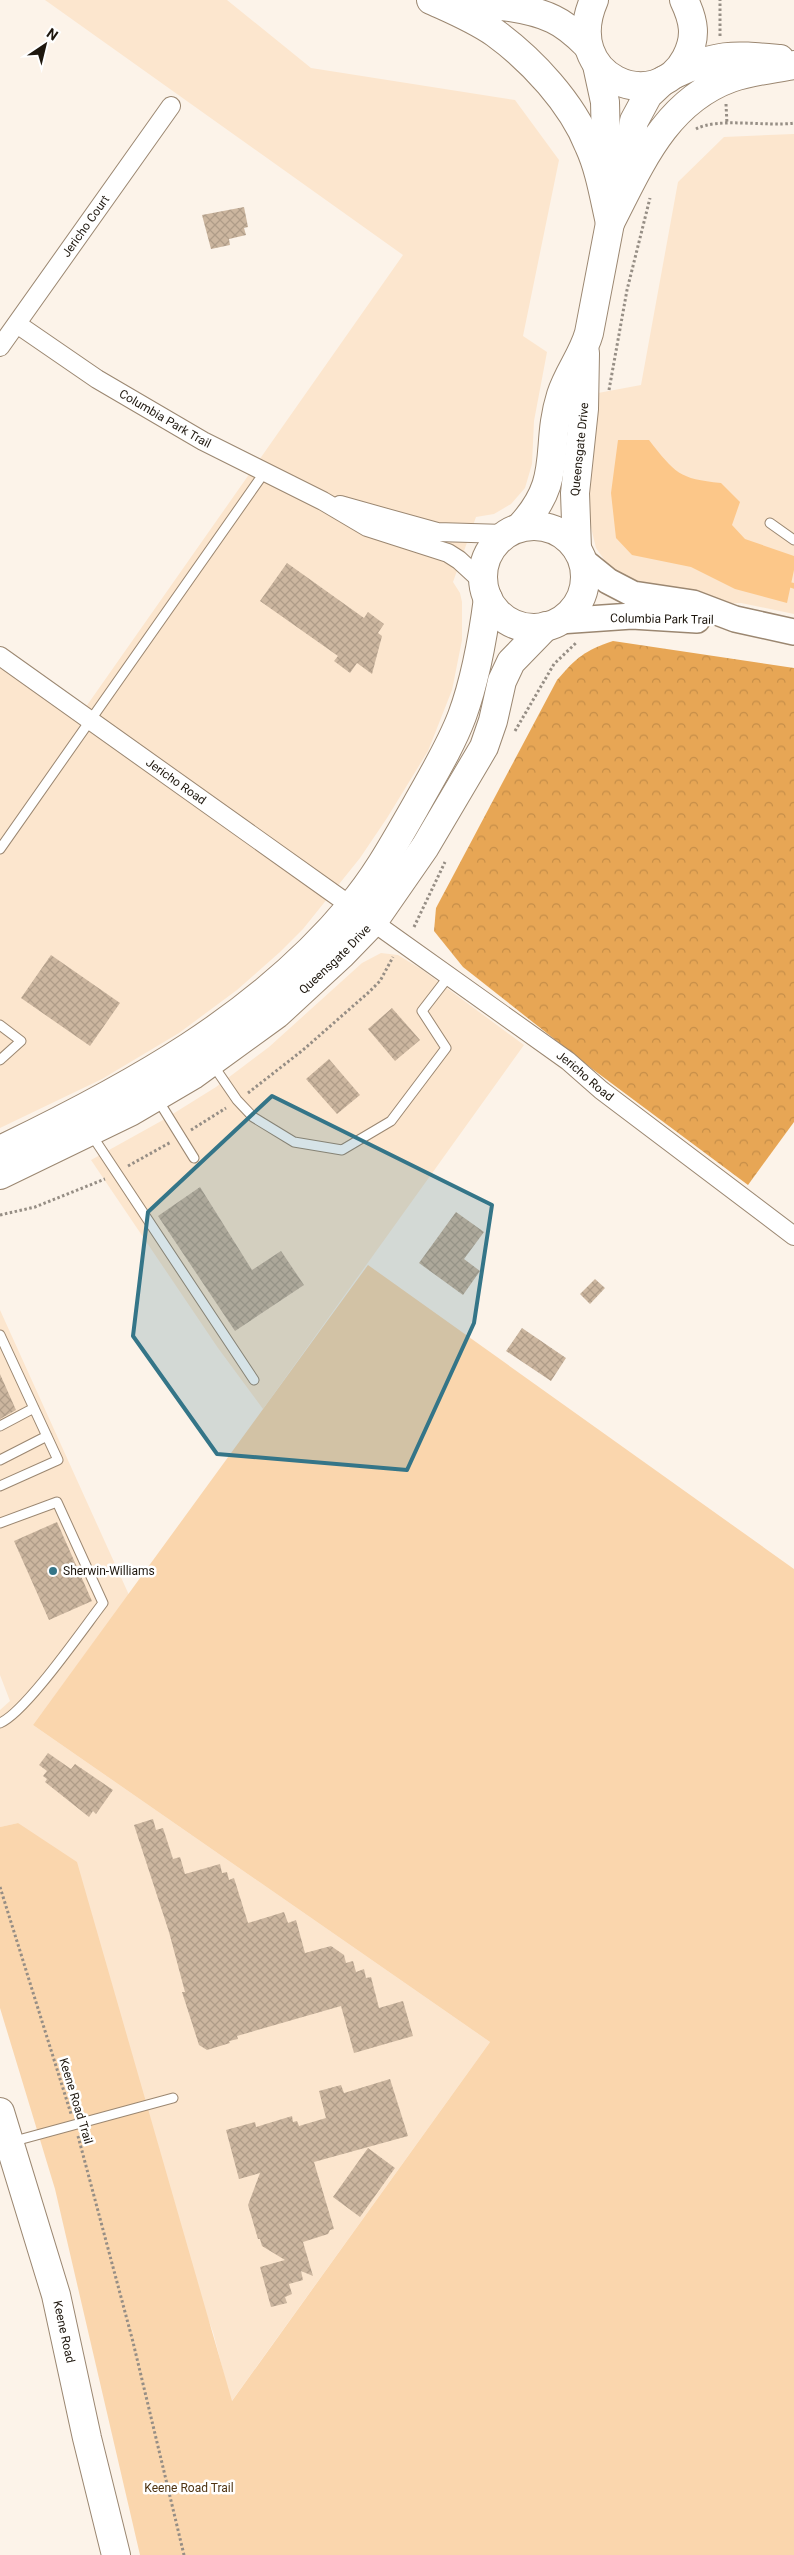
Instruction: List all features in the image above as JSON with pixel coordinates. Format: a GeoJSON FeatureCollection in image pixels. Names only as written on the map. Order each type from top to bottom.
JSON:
{"type":"FeatureCollection","features":[{"type":"Feature","properties":{"kind":"main road"},"geometry":{"type":"LineString","coordinates":[[431,0],[495,34],[524,58],[550,86],[575,118],[589,145],[610,223]]}},
{"type":"Feature","properties":{"kind":"main road"},"geometry":{"type":"LineString","coordinates":[[440,0],[490,5],[542,15],[563,24],[592,55],[608,76],[622,83],[647,86],[697,63],[734,55],[794,60]]}},
{"type":"Feature","properties":{"kind":"main road","name":"Queensgate Drive"},"geometry":{"type":"LineString","coordinates":[[594,0],[586,16],[592,55],[605,102],[610,223]]}},
{"type":"Feature","properties":{"kind":"main road"},"geometry":{"type":"LineString","coordinates":[[669,77],[690,51],[694,34],[691,16],[684,0]]}},
{"type":"Feature","properties":{"kind":"main road"},"geometry":{"type":"LineString","coordinates":[[610,223],[652,142],[686,104],[711,86],[732,78],[794,65]]}},
{"type":"Feature","properties":{"kind":"main road","name":"Queensgate Drive"},"geometry":{"type":"LineString","coordinates":[[580,554],[575,493],[584,409],[585,348],[598,296],[610,223],[626,162],[634,121],[648,95],[669,77]]}},
{"type":"Feature","properties":{"kind":"main road","name":"Queensgate Drive"},"geometry":{"type":"LineString","coordinates":[[513,531],[538,505],[547,488],[558,405],[566,383],[585,348]]}},
{"type":"Feature","properties":{"kind":"main road"},"geometry":{"type":"LineString","coordinates":[[362,914],[368,916],[367,907],[394,844],[440,762],[462,715],[474,672],[486,591],[484,569],[488,556],[495,544],[513,531],[536,526],[552,529],[566,537],[580,554],[585,574],[584,588],[575,607],[553,623],[532,628],[506,619],[486,591]]}},
{"type":"Feature","properties":{"kind":"main road","name":"Columbia Park Trail"},"geometry":{"type":"LineString","coordinates":[[580,554],[602,577],[632,594],[693,603],[735,619],[794,632]]}},
{"type":"Feature","properties":{"kind":"main road","name":"Columbia Park Trail"},"geometry":{"type":"LineString","coordinates":[[553,623],[632,616],[704,620],[735,619]]}},
{"type":"Feature","properties":{"kind":"main road","name":"Queensgate Drive"},"geometry":{"type":"LineString","coordinates":[[0,1175],[90,1132],[156,1097],[211,1063],[298,996],[362,914],[425,848],[477,762],[489,736],[502,681],[510,662],[553,623]]}},
{"type":"Feature","properties":{"kind":"main road","name":"Queensgate Drive"},"geometry":{"type":"LineString","coordinates":[[0,1150],[104,1098],[174,1059],[269,987],[315,944],[362,914]]}},
{"type":"Feature","properties":{"kind":"main road","name":"Keene Road"},"geometry":{"type":"LineString","coordinates":[[0,2112],[56,2295],[87,2438],[116,2555]]}},
{"type":"Feature","properties":{"kind":"street","name":"Jericho Court"},"geometry":{"type":"LineString","coordinates":[[0,347],[171,106]]}},
{"type":"Feature","properties":{"kind":"street","name":"Columbia Park Trail"},"geometry":{"type":"LineString","coordinates":[[17,324],[97,379],[156,415],[323,501],[367,527],[448,553],[459,560],[486,591]]}},
{"type":"Feature","properties":{"kind":"street","name":"Columbia Park Trail"},"geometry":{"type":"LineString","coordinates":[[323,501],[437,532],[513,531]]}},
{"type":"Feature","properties":{"kind":"street","name":"Jericho Road"},"geometry":{"type":"LineString","coordinates":[[0,656],[568,1061],[601,1090],[794,1236]]}},
{"type":"Feature","properties":{"kind":"lane"},"geometry":{"type":"LineString","coordinates":[[0,849],[264,472]]}},
{"type":"Feature","properties":{"kind":"lane"},"geometry":{"type":"LineString","coordinates":[[770,523],[794,540]]}},
{"type":"Feature","properties":{"kind":"lane"},"geometry":{"type":"LineString","coordinates":[[211,1063],[237,1100],[253,1116],[294,1142],[342,1150],[391,1121],[446,1048],[422,1011],[448,976]]}},
{"type":"Feature","properties":{"kind":"lane"},"geometry":{"type":"LineString","coordinates":[[0,1025],[21,1041],[0,1060]]}},
{"type":"Feature","properties":{"kind":"lane"},"geometry":{"type":"LineString","coordinates":[[156,1097],[194,1158]]}},
{"type":"Feature","properties":{"kind":"lane"},"geometry":{"type":"LineString","coordinates":[[90,1132],[254,1380]]}},
{"type":"Feature","properties":{"kind":"lane"},"geometry":{"type":"LineString","coordinates":[[0,1335],[58,1460],[0,1486]]}},
{"type":"Feature","properties":{"kind":"lane"},"geometry":{"type":"LineString","coordinates":[[0,1426],[34,1408]]}},
{"type":"Feature","properties":{"kind":"lane"},"geometry":{"type":"LineString","coordinates":[[0,1460],[47,1436]]}},
{"type":"Feature","properties":{"kind":"lane"},"geometry":{"type":"LineString","coordinates":[[0,1523],[57,1502],[103,1603],[47,1676],[9,1719],[0,1723]]}},
{"type":"Feature","properties":{"kind":"lane"},"geometry":{"type":"LineString","coordinates":[[9,2142],[173,2098]]}},
{"type":"Feature","properties":{"kind":"path"},"geometry":{"type":"LineString","coordinates":[[720,0],[720,38]]}},
{"type":"Feature","properties":{"kind":"path"},"geometry":{"type":"LineString","coordinates":[[693,130],[700,127],[727,124],[781,125],[794,123]]}},
{"type":"Feature","properties":{"kind":"path"},"geometry":{"type":"LineString","coordinates":[[607,400],[627,290],[651,193]]}},
{"type":"Feature","properties":{"kind":"path"},"geometry":{"type":"LineString","coordinates":[[511,739],[554,664],[567,649],[580,640]]}},
{"type":"Feature","properties":{"kind":"path"},"geometry":{"type":"LineString","coordinates":[[414,927],[446,859]]}},
{"type":"Feature","properties":{"kind":"path"},"geometry":{"type":"LineString","coordinates":[[250,1091],[303,1050],[369,992],[380,981],[394,954]]}},
{"type":"Feature","properties":{"kind":"path"},"geometry":{"type":"LineString","coordinates":[[191,1130],[223,1109]]}},
{"type":"Feature","properties":{"kind":"path"},"geometry":{"type":"LineString","coordinates":[[128,1166],[165,1145]]}},
{"type":"Feature","properties":{"kind":"path"},"geometry":{"type":"LineString","coordinates":[[0,1215],[35,1207],[107,1178]]}},
{"type":"Feature","properties":{"kind":"path","name":"Keene Road Trail"},"geometry":{"type":"LineString","coordinates":[[0,1887],[75,2124],[133,2342],[184,2555]]}},
{"type":"Feature","properties":{"kind":"highlighted area"},"geometry":{"type":"Polygon","coordinates":[[[272,1096],[492,1205],[474,1323],[407,1470],[217,1454],[133,1336],[148,1212],[272,1096]]]}},
{"type":"Feature","properties":{"kind":"shaded area"},"geometry":{"type":"Polygon","coordinates":[[[45,0],[227,0],[311,68],[515,100],[559,160],[523,336],[547,352],[534,421],[532,464],[525,488],[511,504],[494,514],[476,517],[453,582],[460,593],[462,602],[462,640],[452,690],[428,751],[360,858],[303,929],[237,990],[179,1033],[102,1079],[0,1128],[0,653],[83,711],[403,255],[45,0]]]}},
{"type":"Feature","properties":{"kind":"shaded area"},"geometry":{"type":"Polygon","coordinates":[[[794,134],[794,614],[741,603],[724,604],[686,588],[652,586],[626,578],[608,565],[596,548],[588,515],[588,496],[598,393],[641,385],[678,182],[724,137],[794,134]]]}},
{"type":"Feature","properties":{"kind":"shaded area"},"geometry":{"type":"Polygon","coordinates":[[[618,440],[649,440],[665,460],[679,472],[696,479],[721,483],[740,502],[732,525],[745,539],[794,556],[794,570],[787,603],[735,589],[691,567],[632,555],[616,538],[611,493],[618,440]]]}},
{"type":"Feature","properties":{"kind":"shaded area"},"geometry":{"type":"Polygon","coordinates":[[[381,953],[398,955],[421,969],[524,1045],[263,1409],[218,1348],[91,1160],[163,1120],[216,1087],[269,1047],[362,963],[381,953]]]}},
{"type":"Feature","properties":{"kind":"shaded area"},"geometry":{"type":"Polygon","coordinates":[[[0,1310],[129,1595],[33,1725],[490,2042],[231,2402],[213,2332],[18,1823],[0,1827],[0,1710],[10,1701],[0,1675],[0,1310]]]}},
{"type":"Feature","properties":{"kind":"green space"},"geometry":{"type":"Polygon","coordinates":[[[613,641],[794,668],[794,1122],[748,1185],[591,1068],[463,967],[434,931],[436,908],[557,680],[582,656],[595,648],[613,641]]]}},
{"type":"Feature","properties":{"kind":"green space"},"geometry":{"type":"Polygon","coordinates":[[[368,1265],[794,1569],[794,2555],[140,2555],[55,2189],[0,2008],[0,1827],[18,1823],[77,1862],[232,2401],[490,2042],[33,1725],[368,1265]]]}},
{"type":"Feature","properties":{"kind":"building"},"geometry":{"type":"Polygon","coordinates":[[[244,207],[248,227],[244,228],[246,235],[229,239],[230,245],[211,249],[202,215],[244,207]]]}},
{"type":"Feature","properties":{"kind":"building"},"geometry":{"type":"Polygon","coordinates":[[[287,563],[364,618],[368,612],[384,624],[378,633],[382,636],[372,674],[357,663],[350,673],[334,661],[338,656],[260,601],[287,563]]]}},
{"type":"Feature","properties":{"kind":"building"},"geometry":{"type":"Polygon","coordinates":[[[51,955],[120,1003],[90,1046],[21,998],[51,955]]]}},
{"type":"Feature","properties":{"kind":"building"},"geometry":{"type":"Polygon","coordinates":[[[392,1008],[420,1040],[395,1061],[368,1029],[392,1008]]]}},
{"type":"Feature","properties":{"kind":"building"},"geometry":{"type":"Polygon","coordinates":[[[329,1059],[360,1095],[337,1114],[306,1079],[329,1059]]]}},
{"type":"Feature","properties":{"kind":"building"},"geometry":{"type":"Polygon","coordinates":[[[200,1187],[252,1270],[281,1251],[304,1285],[235,1331],[158,1216],[200,1187]]]}},
{"type":"Feature","properties":{"kind":"building"},"geometry":{"type":"Polygon","coordinates":[[[456,1212],[484,1232],[464,1259],[480,1271],[463,1295],[419,1263],[456,1212]]]}},
{"type":"Feature","properties":{"kind":"building"},"geometry":{"type":"Polygon","coordinates":[[[595,1279],[605,1288],[590,1304],[580,1294],[595,1279]]]}},
{"type":"Feature","properties":{"kind":"building"},"geometry":{"type":"Polygon","coordinates":[[[522,1328],[566,1358],[551,1381],[506,1351],[522,1328]]]}},
{"type":"Feature","properties":{"kind":"building"},"geometry":{"type":"Polygon","coordinates":[[[0,1374],[16,1410],[0,1419],[0,1374]]]}},
{"type":"Feature","properties":{"kind":"building","name":"Sherwin-Williams"},"geometry":{"type":"Polygon","coordinates":[[[57,1522],[92,1601],[49,1620],[14,1541],[57,1522]]]}},
{"type":"Feature","properties":{"kind":"building"},"geometry":{"type":"Polygon","coordinates":[[[48,1753],[71,1769],[75,1764],[113,1790],[96,1814],[93,1811],[89,1817],[45,1782],[47,1779],[43,1776],[47,1771],[39,1765],[48,1753]]]}},
{"type":"Feature","properties":{"kind":"building"},"geometry":{"type":"Polygon","coordinates":[[[153,1819],[156,1830],[163,1828],[173,1859],[180,1857],[185,1874],[220,1864],[222,1873],[227,1872],[229,1880],[234,1878],[248,1923],[284,1912],[288,1923],[296,1920],[305,1953],[331,1946],[344,1955],[346,1963],[353,1961],[356,1972],[364,1969],[366,1978],[371,1977],[379,2008],[403,2001],[413,2036],[354,2053],[341,2006],[237,2036],[238,2039],[229,2041],[230,2043],[207,2050],[199,2045],[182,1992],[185,1992],[169,1932],[134,1825],[153,1819]]]}},
{"type":"Feature","properties":{"kind":"building"},"geometry":{"type":"Polygon","coordinates":[[[390,2079],[408,2136],[314,2162],[334,2229],[330,2230],[328,2234],[303,2242],[313,2276],[301,2271],[303,2280],[289,2284],[292,2294],[285,2297],[287,2303],[271,2307],[260,2267],[285,2260],[262,2246],[260,2239],[258,2239],[248,2205],[260,2173],[239,2179],[226,2130],[255,2122],[256,2127],[292,2116],[293,2122],[297,2121],[299,2126],[326,2118],[319,2091],[341,2085],[344,2093],[390,2079]]]}},
{"type":"Feature","properties":{"kind":"building"},"geometry":{"type":"Polygon","coordinates":[[[368,2148],[395,2168],[360,2217],[333,2197],[368,2148]]]}},
{"type":"Feature","properties":{"kind":"place","name":"Sherwin-Williams"},"geometry":{"type":"Point","coordinates":[53,1571]}}]}
